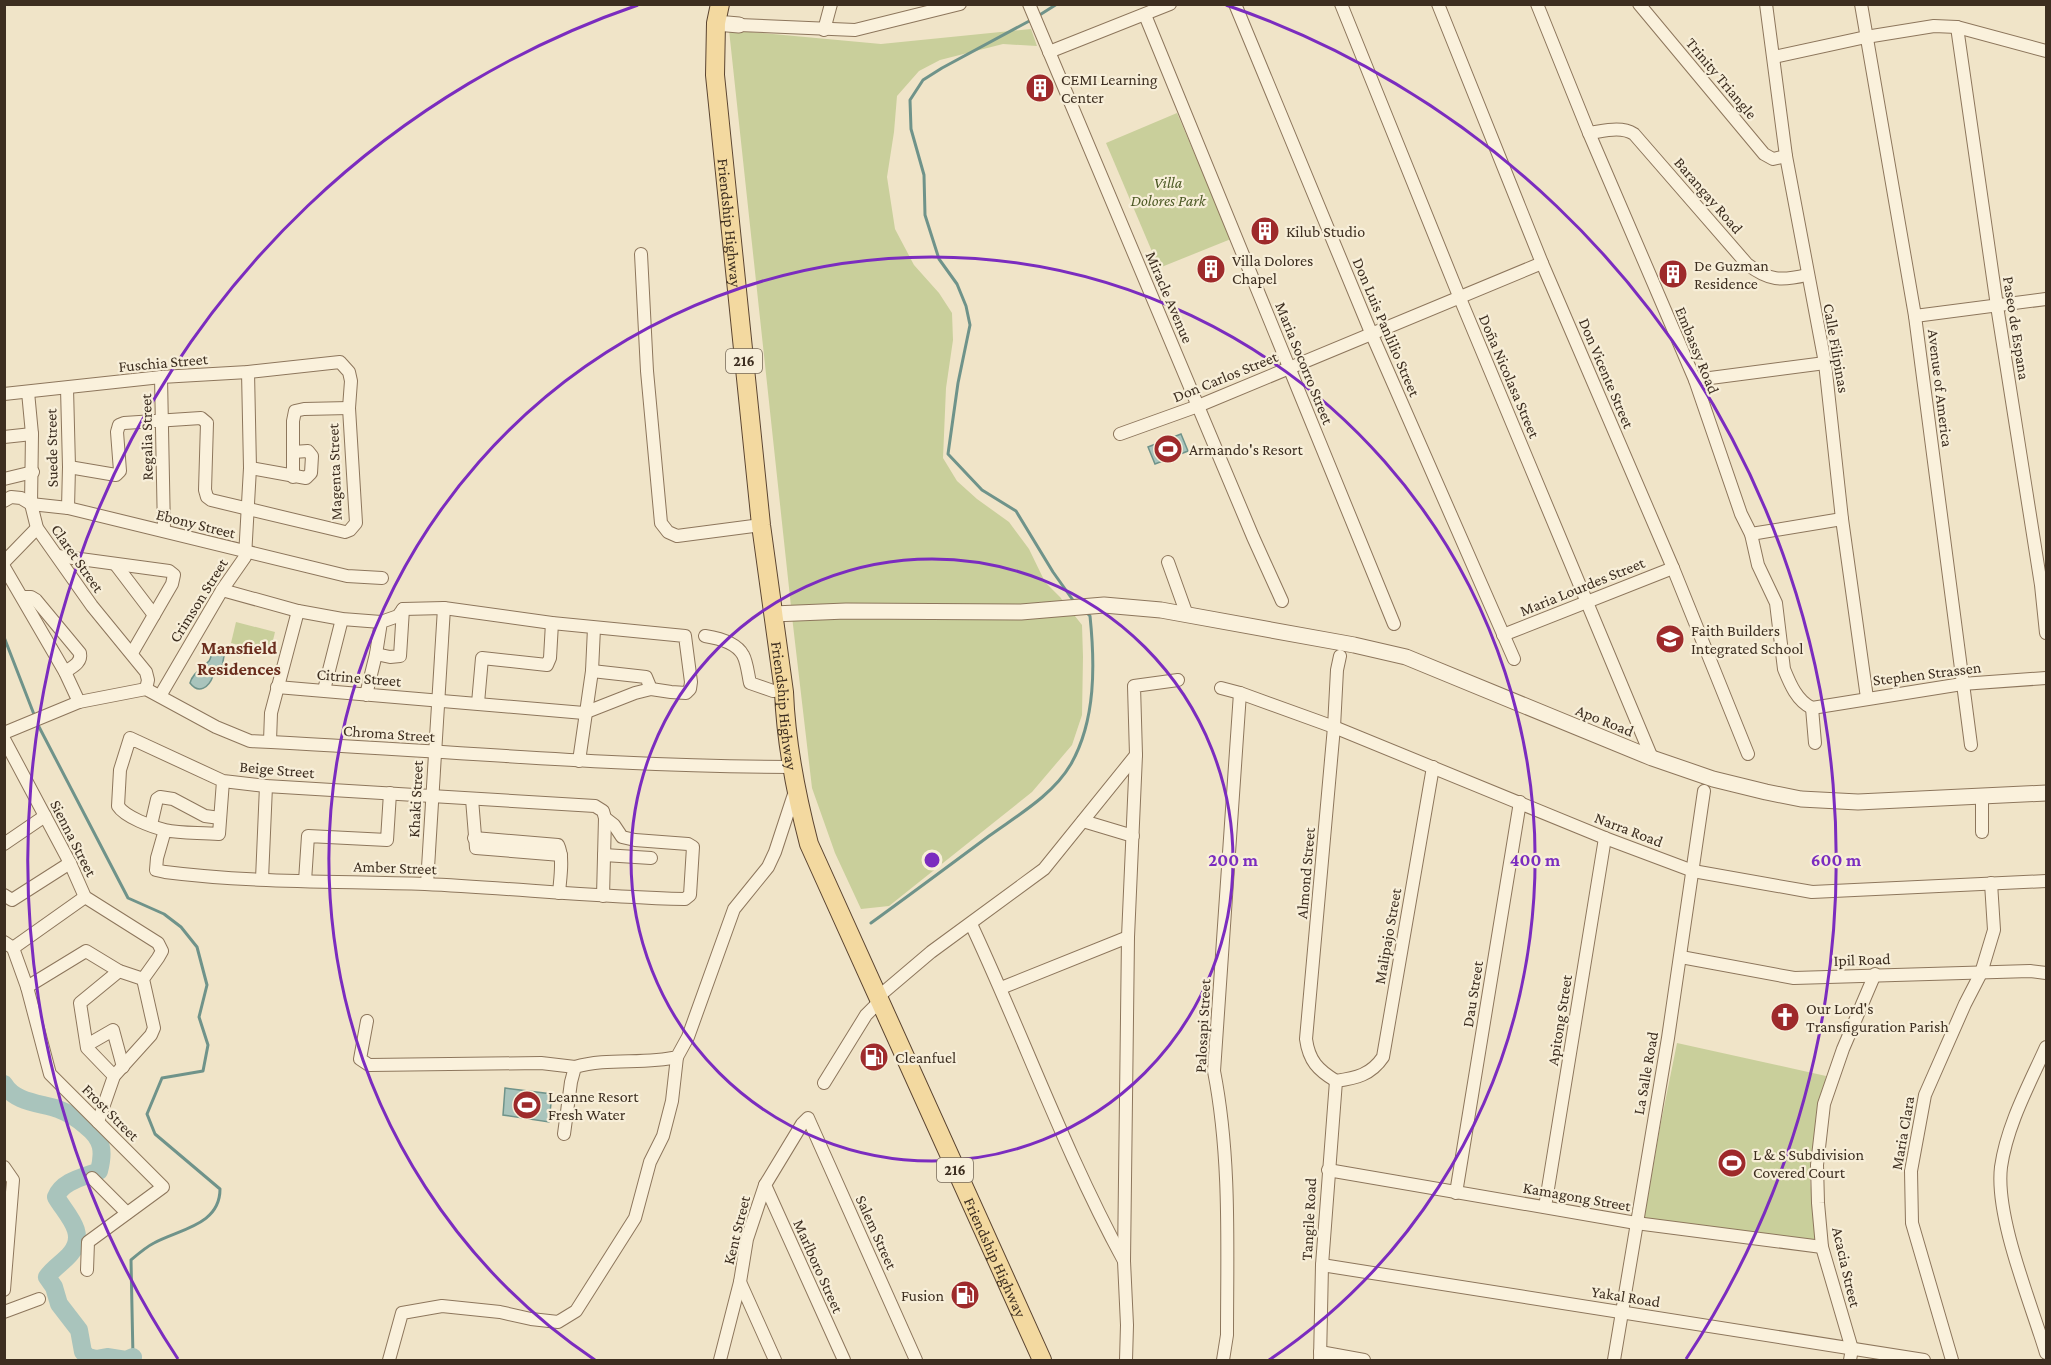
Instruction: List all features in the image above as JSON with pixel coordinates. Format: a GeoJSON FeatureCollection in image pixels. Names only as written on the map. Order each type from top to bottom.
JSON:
{"type":"FeatureCollection","features":[{"type":"Feature","properties":{"kind":"main road","name":"Friendship Highway"},"geometry":{"type":"LineString","coordinates":[[720,4],[716,23],[715,75],[761,525],[784,689],[785,717],[795,789],[809,844],[839,915],[1042,1360]]}},
{"type":"Feature","properties":{"kind":"street"},"geometry":{"type":"LineString","coordinates":[[824,30],[831,4]]}},
{"type":"Feature","properties":{"kind":"street"},"geometry":{"type":"LineString","coordinates":[[716,23],[855,30],[960,4]]}},
{"type":"Feature","properties":{"kind":"street","name":"Miracle Avenue"},"geometry":{"type":"LineString","coordinates":[[1029,4],[1282,601]]}},
{"type":"Feature","properties":{"kind":"street"},"geometry":{"type":"LineString","coordinates":[[1049,52],[1170,4]]}},
{"type":"Feature","properties":{"kind":"street","name":"Don Luis Panlilio Street"},"geometry":{"type":"LineString","coordinates":[[1235,4],[1372,335],[1514,659]]}},
{"type":"Feature","properties":{"kind":"street","name":"Doña Nicolasa Street"},"geometry":{"type":"LineString","coordinates":[[1341,4],[1459,296],[1652,758]]}},
{"type":"Feature","properties":{"kind":"street","name":"Don Vicente Street"},"geometry":{"type":"LineString","coordinates":[[1438,4],[1542,263],[1673,568],[1748,754]]}},
{"type":"Feature","properties":{"kind":"street","name":"Embassy Road"},"geometry":{"type":"LineString","coordinates":[[1537,4],[1589,133],[1695,380],[1750,534],[1758,565],[1770,586],[1778,611],[1784,669],[1801,701],[1812,708]]}},
{"type":"Feature","properties":{"kind":"street","name":"Trinity Triangle"},"geometry":{"type":"LineString","coordinates":[[1639,4],[1764,154],[1773,159],[1786,156]]}},
{"type":"Feature","properties":{"kind":"street","name":"Calle Filipinas"},"geometry":{"type":"LineString","coordinates":[[1766,4],[1786,156],[1825,363],[1842,519],[1866,698]]}},
{"type":"Feature","properties":{"kind":"street","name":"Avenue of America"},"geometry":{"type":"LineString","coordinates":[[1861,4],[1915,316],[1971,745]]}},
{"type":"Feature","properties":{"kind":"street","name":"Maria Socorro Street"},"geometry":{"type":"LineString","coordinates":[[1145,15],[1394,624]]}},
{"type":"Feature","properties":{"kind":"street"},"geometry":{"type":"LineString","coordinates":[[1774,57],[1866,37],[1934,26],[1957,27],[2046,51]]}},
{"type":"Feature","properties":{"kind":"street","name":"Paseo de Espana"},"geometry":{"type":"LineString","coordinates":[[1957,27],[1997,306],[2044,584],[2046,633]]}},
{"type":"Feature","properties":{"kind":"street","name":"Barangay Road"},"geometry":{"type":"LineString","coordinates":[[1589,133],[1619,129],[1634,134],[1747,264],[1755,270],[1779,280],[1807,275]]}},
{"type":"Feature","properties":{"kind":"street"},"geometry":{"type":"LineString","coordinates":[[641,254],[647,371],[661,523],[668,532],[677,536],[761,525]]}},
{"type":"Feature","properties":{"kind":"street","name":"Don Carlos Street"},"geometry":{"type":"LineString","coordinates":[[1120,435],[1198,406],[1542,263]]}},
{"type":"Feature","properties":{"kind":"street"},"geometry":{"type":"LineString","coordinates":[[1915,316],[2046,299]]}},
{"type":"Feature","properties":{"kind":"street","name":"Magenta Street"},"geometry":{"type":"LineString","coordinates":[[248,508],[345,532],[356,523],[349,408],[351,381],[349,372],[340,362],[325,364]]}},
{"type":"Feature","properties":{"kind":"street"},"geometry":{"type":"LineString","coordinates":[[1695,380],[1825,363]]}},
{"type":"Feature","properties":{"kind":"street","name":"Fuschia Street"},"geometry":{"type":"LineString","coordinates":[[4,394],[161,377],[248,372],[325,364]]}},
{"type":"Feature","properties":{"kind":"street","name":"Crimson Street"},"geometry":{"type":"LineString","coordinates":[[160,696],[222,590],[245,556],[250,468],[248,372]]}},
{"type":"Feature","properties":{"kind":"street","name":"Regalia Street"},"geometry":{"type":"LineString","coordinates":[[161,377],[164,531]]}},
{"type":"Feature","properties":{"kind":"street","name":"Suede Street"},"geometry":{"type":"LineString","coordinates":[[67,388],[68,508]]}},
{"type":"Feature","properties":{"kind":"street","name":"Claret Street"},"geometry":{"type":"LineString","coordinates":[[28,392],[32,434],[31,504],[37,528],[93,606],[146,672],[148,680],[146,689]]}},
{"type":"Feature","properties":{"kind":"street"},"geometry":{"type":"LineString","coordinates":[[293,477],[293,421],[296,411],[349,408]]}},
{"type":"Feature","properties":{"kind":"street"},"geometry":{"type":"LineString","coordinates":[[69,467],[116,475],[120,471],[117,432],[119,425],[195,417],[207,423],[205,490],[207,497],[248,508]]}},
{"type":"Feature","properties":{"kind":"street"},"geometry":{"type":"LineString","coordinates":[[4,437],[32,434]]}},
{"type":"Feature","properties":{"kind":"street"},"geometry":{"type":"LineString","coordinates":[[250,468],[306,478],[310,475],[312,456],[308,451],[293,452]]}},
{"type":"Feature","properties":{"kind":"street"},"geometry":{"type":"LineString","coordinates":[[4,479],[33,472]]}},
{"type":"Feature","properties":{"kind":"street","name":"Ebony Street"},"geometry":{"type":"LineString","coordinates":[[4,501],[11,497],[21,498],[31,504],[68,508],[347,576],[382,578]]}},
{"type":"Feature","properties":{"kind":"street"},"geometry":{"type":"LineString","coordinates":[[1750,534],[1842,519]]}},
{"type":"Feature","properties":{"kind":"street"},"geometry":{"type":"LineString","coordinates":[[4,562],[37,528]]}},
{"type":"Feature","properties":{"kind":"street"},"geometry":{"type":"LineString","coordinates":[[58,556],[169,571],[174,575],[172,584],[132,653]]}},
{"type":"Feature","properties":{"kind":"street"},"geometry":{"type":"LineString","coordinates":[[1168,562],[1187,615]]}},
{"type":"Feature","properties":{"kind":"street"},"geometry":{"type":"LineString","coordinates":[[116,565],[154,615]]}},
{"type":"Feature","properties":{"kind":"street"},"geometry":{"type":"LineString","coordinates":[[4,567],[65,672],[79,702]]}},
{"type":"Feature","properties":{"kind":"street","name":"Maria Lourdes Street"},"geometry":{"type":"LineString","coordinates":[[1503,635],[1673,568]]}},
{"type":"Feature","properties":{"kind":"street"},"geometry":{"type":"LineString","coordinates":[[222,590],[298,611],[342,619],[381,622],[398,616],[403,609]]}},
{"type":"Feature","properties":{"kind":"street"},"geometry":{"type":"LineString","coordinates":[[23,597],[36,600],[80,653],[77,664],[65,672]]}},
{"type":"Feature","properties":{"kind":"street","name":"Apo Road"},"geometry":{"type":"LineString","coordinates":[[773,614],[846,610],[1021,612],[1104,605],[1161,610],[1354,645],[1406,657],[1652,758],[1713,779],[1801,799],[1858,802],[2046,793]]}},
{"type":"Feature","properties":{"kind":"street"},"geometry":{"type":"LineString","coordinates":[[403,609],[444,608],[594,628],[685,636],[691,682],[690,689],[686,693],[651,689],[584,713]]}},
{"type":"Feature","properties":{"kind":"street","name":"Khaki Street"},"geometry":{"type":"LineString","coordinates":[[427,884],[444,608]]}},
{"type":"Feature","properties":{"kind":"street"},"geometry":{"type":"LineString","coordinates":[[376,654],[390,657],[400,656],[403,609]]}},
{"type":"Feature","properties":{"kind":"street"},"geometry":{"type":"LineString","coordinates":[[270,741],[270,714],[298,611]]}},
{"type":"Feature","properties":{"kind":"street"},"geometry":{"type":"LineString","coordinates":[[324,690],[342,619]]}},
{"type":"Feature","properties":{"kind":"street"},"geometry":{"type":"LineString","coordinates":[[366,695],[381,622]]}},
{"type":"Feature","properties":{"kind":"street"},"geometry":{"type":"LineString","coordinates":[[478,703],[482,658],[547,665],[550,658],[552,623]]}},
{"type":"Feature","properties":{"kind":"street"},"geometry":{"type":"LineString","coordinates":[[579,761],[584,713],[592,670],[594,628]]}},
{"type":"Feature","properties":{"kind":"street"},"geometry":{"type":"LineString","coordinates":[[705,636],[722,639],[743,655],[750,683],[773,691],[784,689]]}},
{"type":"Feature","properties":{"kind":"street","name":"Almond Street"},"geometry":{"type":"LineString","coordinates":[[1336,1080],[1312,1062],[1306,1040],[1340,656]]}},
{"type":"Feature","properties":{"kind":"street"},"geometry":{"type":"LineString","coordinates":[[592,670],[646,677],[651,689]]}},
{"type":"Feature","properties":{"kind":"street","name":"Stephen Strassen"},"geometry":{"type":"LineString","coordinates":[[1812,708],[1962,684],[2046,678]]}},
{"type":"Feature","properties":{"kind":"street"},"geometry":{"type":"LineString","coordinates":[[1126,1360],[1128,938],[1136,755],[1134,686],[1178,680]]}},
{"type":"Feature","properties":{"kind":"street","name":"Citrine Street"},"geometry":{"type":"LineString","coordinates":[[277,687],[584,713]]}},
{"type":"Feature","properties":{"kind":"street","name":"Narra Road"},"geometry":{"type":"LineString","coordinates":[[1221,688],[1334,727],[1605,838],[1693,871],[1812,892],[2046,881]]}},
{"type":"Feature","properties":{"kind":"street"},"geometry":{"type":"LineString","coordinates":[[4,733],[79,702],[146,689]]}},
{"type":"Feature","properties":{"kind":"street","name":"Chroma Street"},"geometry":{"type":"LineString","coordinates":[[146,689],[230,734],[250,741],[579,761],[791,767]]}},
{"type":"Feature","properties":{"kind":"street","name":"Palosapi Street"},"geometry":{"type":"LineString","coordinates":[[1223,1360],[1227,1335],[1227,1176],[1214,1071],[1240,693]]}},
{"type":"Feature","properties":{"kind":"street"},"geometry":{"type":"LineString","coordinates":[[1812,708],[1815,743]]}},
{"type":"Feature","properties":{"kind":"street","name":"Beige Street"},"geometry":{"type":"LineString","coordinates":[[151,825],[122,812],[118,806],[120,770],[130,738],[223,781],[432,797]]}},
{"type":"Feature","properties":{"kind":"street","name":"Sienna Street"},"geometry":{"type":"LineString","coordinates":[[4,739],[70,862],[85,897],[158,943],[162,951],[143,979]]}},
{"type":"Feature","properties":{"kind":"street"},"geometry":{"type":"LineString","coordinates":[[824,1083],[866,1015],[879,999],[931,952],[971,924],[1000,899],[1044,869],[1136,755]]}},
{"type":"Feature","properties":{"kind":"street","name":"Malipajo Street"},"geometry":{"type":"LineString","coordinates":[[1336,1080],[1357,1078],[1377,1066],[1383,1058],[1433,767]]}},
{"type":"Feature","properties":{"kind":"street"},"geometry":{"type":"LineString","coordinates":[[220,818],[205,816],[174,799],[160,797],[157,799],[151,825],[165,830],[219,834],[223,781]]}},
{"type":"Feature","properties":{"kind":"street"},"geometry":{"type":"LineString","coordinates":[[262,879],[266,786]]}},
{"type":"Feature","properties":{"kind":"street"},"geometry":{"type":"LineString","coordinates":[[389,1360],[402,1313],[442,1306],[500,1312],[558,1322],[576,1311],[635,1218],[650,1162],[663,1136],[672,1101],[677,1057],[688,1037],[734,909],[771,860],[795,789]]}},
{"type":"Feature","properties":{"kind":"street","name":"La Salle Road"},"geometry":{"type":"LineString","coordinates":[[1614,1360],[1681,957],[1704,791]]}},
{"type":"Feature","properties":{"kind":"street"},"geometry":{"type":"LineString","coordinates":[[305,881],[308,836],[387,840],[390,793]]}},
{"type":"Feature","properties":{"kind":"street"},"geometry":{"type":"LineString","coordinates":[[1982,795],[1982,832]]}},
{"type":"Feature","properties":{"kind":"street","name":"Amber Street"},"geometry":{"type":"LineString","coordinates":[[165,830],[156,870],[176,874],[305,881],[427,884],[603,896],[679,899],[690,895],[693,847],[688,844],[622,837],[614,825],[605,818],[603,811],[596,806],[432,797]]}},
{"type":"Feature","properties":{"kind":"street"},"geometry":{"type":"LineString","coordinates":[[472,799],[476,848],[561,855],[559,893]]}},
{"type":"Feature","properties":{"kind":"street","name":"Dau Street"},"geometry":{"type":"LineString","coordinates":[[1456,1193],[1520,802]]}},
{"type":"Feature","properties":{"kind":"street"},"geometry":{"type":"LineString","coordinates":[[4,844],[45,816]]}},
{"type":"Feature","properties":{"kind":"street"},"geometry":{"type":"LineString","coordinates":[[603,896],[605,818]]}},
{"type":"Feature","properties":{"kind":"street"},"geometry":{"type":"LineString","coordinates":[[1083,821],[1133,836]]}},
{"type":"Feature","properties":{"kind":"street","name":"Apitong Street"},"geometry":{"type":"LineString","coordinates":[[1545,1207],[1605,838]]}},
{"type":"Feature","properties":{"kind":"street"},"geometry":{"type":"LineString","coordinates":[[604,855],[651,863],[654,842]]}},
{"type":"Feature","properties":{"kind":"street"},"geometry":{"type":"LineString","coordinates":[[4,895],[12,900],[70,862]]}},
{"type":"Feature","properties":{"kind":"street","name":"Maria Clara"},"geometry":{"type":"LineString","coordinates":[[1952,1360],[1912,1222],[1911,1171],[1924,1095],[1981,973],[1994,930],[1991,883]]}},
{"type":"Feature","properties":{"kind":"street"},"geometry":{"type":"LineString","coordinates":[[9,945],[85,897]]}},
{"type":"Feature","properties":{"kind":"street"},"geometry":{"type":"LineString","coordinates":[[971,924],[1001,988],[1059,1125],[1109,1233],[1125,1261]]}},
{"type":"Feature","properties":{"kind":"street"},"geometry":{"type":"LineString","coordinates":[[1001,988],[1128,938]]}},
{"type":"Feature","properties":{"kind":"street","name":"Frost Street"},"geometry":{"type":"LineString","coordinates":[[9,945],[27,987],[50,1074],[163,1187],[88,1242],[87,1270]]}},
{"type":"Feature","properties":{"kind":"street"},"geometry":{"type":"LineString","coordinates":[[27,987],[86,951],[119,971],[143,979],[154,1028],[151,1035],[114,1077],[98,1122]]}},
{"type":"Feature","properties":{"kind":"street","name":"Ipil Road"},"geometry":{"type":"LineString","coordinates":[[1681,957],[1794,978],[1875,974],[2030,971],[2046,973]]}},
{"type":"Feature","properties":{"kind":"street"},"geometry":{"type":"LineString","coordinates":[[114,1077],[87,1048],[80,1003],[119,971]]}},
{"type":"Feature","properties":{"kind":"street","name":"Acacia Street"},"geometry":{"type":"LineString","coordinates":[[1851,1355],[1822,1247],[1817,1165],[1824,1104],[1843,1049],[1875,974]]}},
{"type":"Feature","properties":{"kind":"street"},"geometry":{"type":"LineString","coordinates":[[367,1021],[360,1059],[369,1065],[541,1063],[575,1067],[600,1063],[659,1062],[677,1057]]}},
{"type":"Feature","properties":{"kind":"street"},"geometry":{"type":"LineString","coordinates":[[87,1045],[113,1030],[123,1066]]}},
{"type":"Feature","properties":{"kind":"street"},"geometry":{"type":"LineString","coordinates":[[2046,1047],[2007,1140],[2001,1168],[2004,1216],[2046,1353]]}},
{"type":"Feature","properties":{"kind":"street"},"geometry":{"type":"LineString","coordinates":[[564,1134],[575,1067]]}},
{"type":"Feature","properties":{"kind":"street","name":"Tangile Road"},"geometry":{"type":"LineString","coordinates":[[1320,1356],[1322,1265],[1336,1080]]}},
{"type":"Feature","properties":{"kind":"street","name":"Kent Street"},"geometry":{"type":"LineString","coordinates":[[720,1360],[740,1282],[747,1239],[765,1185],[798,1130],[808,1118]]}},
{"type":"Feature","properties":{"kind":"street","name":"Salem Street"},"geometry":{"type":"LineString","coordinates":[[808,1118],[916,1360]]}},
{"type":"Feature","properties":{"kind":"street"},"geometry":{"type":"LineString","coordinates":[[4,1167],[13,1180],[4,1290]]}},
{"type":"Feature","properties":{"kind":"street","name":"Kamagong Street"},"geometry":{"type":"LineString","coordinates":[[1328,1170],[1636,1223],[1822,1247]]}},
{"type":"Feature","properties":{"kind":"street"},"geometry":{"type":"LineString","coordinates":[[92,1178],[127,1213]]}},
{"type":"Feature","properties":{"kind":"street","name":"Marlboro Street"},"geometry":{"type":"LineString","coordinates":[[765,1185],[844,1360]]}},
{"type":"Feature","properties":{"kind":"street"},"geometry":{"type":"LineString","coordinates":[[1109,1233],[1125,1232]]}},
{"type":"Feature","properties":{"kind":"street","name":"Yakal Road"},"geometry":{"type":"LineString","coordinates":[[1322,1265],[1623,1312],[1851,1355],[1924,1360]]}},
{"type":"Feature","properties":{"kind":"street"},"geometry":{"type":"LineString","coordinates":[[740,1282],[775,1360]]}},
{"type":"Feature","properties":{"kind":"street"},"geometry":{"type":"LineString","coordinates":[[4,1312],[39,1299]]}},
{"type":"Feature","properties":{"kind":"street"},"geometry":{"type":"LineString","coordinates":[[1320,1356],[1364,1360]]}},
{"type":"Feature","properties":{"kind":"green space"},"geometry":{"type":"Polygon","coordinates":[[[1031,29],[1037,46],[1003,44],[940,60],[919,71],[897,96],[887,177],[895,229],[914,265],[939,293],[952,313],[953,340],[946,388],[943,458],[957,481],[1009,522],[1029,549],[1045,582],[1082,625],[1082,715],[1072,745],[1032,792],[889,906],[861,909],[835,853],[812,788],[729,30],[881,44],[1031,29]]]}},
{"type":"Feature","properties":{"kind":"green space","name":"Villa Dolores Park"},"geometry":{"type":"Polygon","coordinates":[[[1177,113],[1231,239],[1159,268],[1106,143],[1177,113]]]}},
{"type":"Feature","properties":{"kind":"green space"},"geometry":{"type":"Polygon","coordinates":[[[236,622],[275,632],[270,653],[231,643],[236,622]]]}},
{"type":"Feature","properties":{"kind":"green space"},"geometry":{"type":"Polygon","coordinates":[[[1677,1043],[1826,1076],[1810,1181],[1818,1247],[1643,1226],[1677,1043]]]}},
{"type":"Feature","properties":{"kind":"water","name":"Armando's Resort"},"geometry":{"type":"Polygon","coordinates":[[[1181,434],[1188,451],[1155,464],[1148,447],[1181,434]]]}},
{"type":"Feature","properties":{"kind":"water"},"geometry":{"type":"Polygon","coordinates":[[[220,651],[224,656],[221,673],[213,676],[203,688],[193,687],[190,683],[193,677],[209,661],[213,652],[220,651]]]}},
{"type":"Feature","properties":{"kind":"water","name":"Leanne Resort Fresh Water"},"geometry":{"type":"Polygon","coordinates":[[[505,1088],[552,1094],[549,1122],[503,1115],[505,1088]]]}},
{"type":"Feature","properties":{"kind":"waterway"},"geometry":{"type":"LineString","coordinates":[[1038,16],[1057,4]]}},
{"type":"Feature","properties":{"kind":"waterway"},"geometry":{"type":"LineString","coordinates":[[1033,19],[923,80],[910,100],[911,129],[924,175],[925,215],[939,259],[957,284],[966,306],[970,325],[958,383],[948,454],[982,490],[1016,511],[1075,603]]}},
{"type":"Feature","properties":{"kind":"waterway"},"geometry":{"type":"LineString","coordinates":[[871,923],[1034,804],[1055,785],[1071,764],[1085,729],[1092,691],[1093,653],[1090,616],[1085,611]]}},
{"type":"Feature","properties":{"kind":"waterway"},"geometry":{"type":"LineString","coordinates":[[4,637],[35,717]]}},
{"type":"Feature","properties":{"kind":"waterway"},"geometry":{"type":"LineString","coordinates":[[37,723],[128,898],[164,914],[181,927],[197,947],[207,985],[199,1017],[208,1045],[203,1071],[162,1078],[147,1114],[155,1134],[220,1189],[218,1201],[206,1218],[151,1245],[131,1260],[133,1357]]}},
{"type":"Feature","properties":{"kind":"waterway"},"geometry":{"type":"LineString","coordinates":[[4,1084],[21,1099],[58,1109],[73,1116],[92,1131],[99,1141],[102,1152],[99,1171],[68,1183],[56,1197],[73,1224],[77,1238],[76,1246],[71,1253],[47,1277],[54,1287],[59,1304],[79,1330],[83,1352],[88,1357],[126,1360],[133,1357]]}},
{"type":"Feature","properties":{"kind":"place","name":"CEMI Learning Center"},"geometry":{"type":"Point","coordinates":[1040,88]}},
{"type":"Feature","properties":{"kind":"place","name":"Kilub Studio"},"geometry":{"type":"Point","coordinates":[1265,231]}},
{"type":"Feature","properties":{"kind":"place","name":"Villa Dolores Chapel"},"geometry":{"type":"Point","coordinates":[1211,269]}},
{"type":"Feature","properties":{"kind":"place","name":"De Guzman Residence"},"geometry":{"type":"Point","coordinates":[1673,274]}},
{"type":"Feature","properties":{"kind":"place","name":"Armando's Resort"},"geometry":{"type":"Point","coordinates":[1168,449]}},
{"type":"Feature","properties":{"kind":"place","name":"Faith Builders Integrated School"},"geometry":{"type":"Point","coordinates":[1670,639]}},
{"type":"Feature","properties":{"kind":"place","name":"Our Lord's Transfiguration Parish"},"geometry":{"type":"Point","coordinates":[1785,1017]}},
{"type":"Feature","properties":{"kind":"place","name":"Cleanfuel"},"geometry":{"type":"Point","coordinates":[874,1057]}},
{"type":"Feature","properties":{"kind":"place","name":"Leanne Resort Fresh Water"},"geometry":{"type":"Point","coordinates":[527,1105]}},
{"type":"Feature","properties":{"kind":"place","name":"L & S Subdivision Covered Court"},"geometry":{"type":"Point","coordinates":[1732,1163]}},
{"type":"Feature","properties":{"kind":"place","name":"Fusion"},"geometry":{"type":"Point","coordinates":[965,1295]}},
{"type":"Feature","properties":{"kind":"district","name":"Mansfield Residences"},"geometry":{"type":"Point","coordinates":[239,658]}}]}
